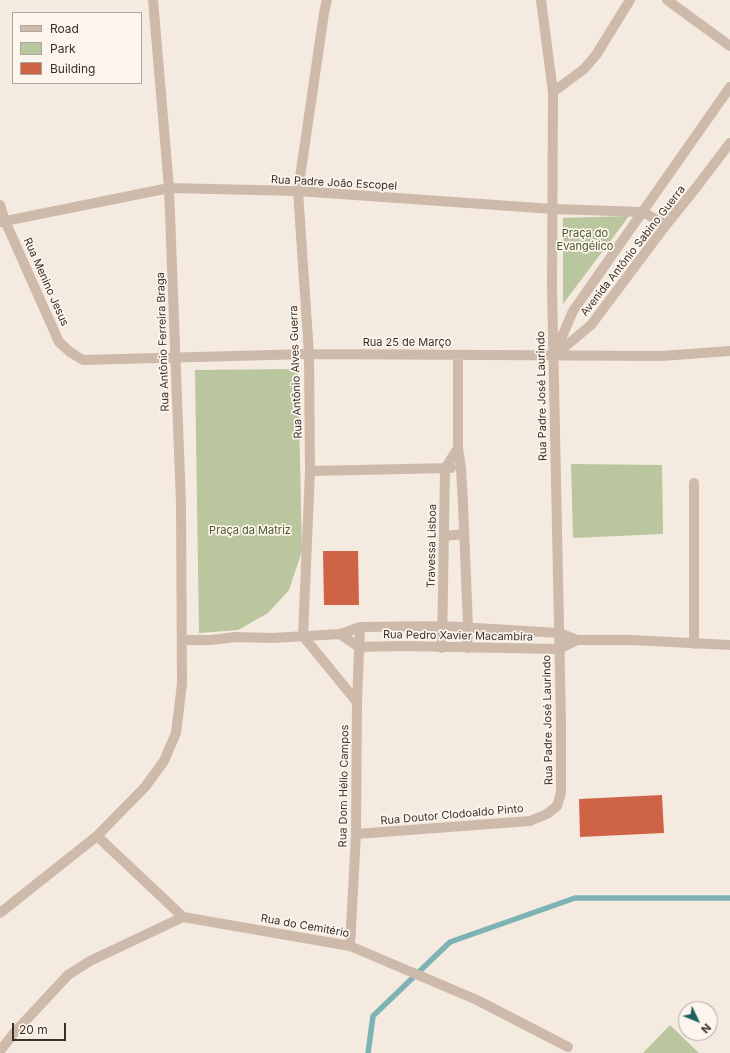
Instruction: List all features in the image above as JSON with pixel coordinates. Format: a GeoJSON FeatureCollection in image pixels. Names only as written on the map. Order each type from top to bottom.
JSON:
{"type":"FeatureCollection","features":[{"type":"Feature","properties":{"kind":"street","name":"Rua Antônio Ferreira Braga"},"geometry":{"type":"LineString","coordinates":[[97,836],[145,787],[164,761],[176,733],[182,684],[181,504],[169,188],[153,0]]}},
{"type":"Feature","properties":{"kind":"street","name":"Rua Antônio Alves Guerra"},"geometry":{"type":"LineString","coordinates":[[303,636],[310,471],[310,354],[298,191],[323,21],[328,0]]}},
{"type":"Feature","properties":{"kind":"street","name":"Rua Padre José Laurindo"},"geometry":{"type":"LineString","coordinates":[[541,0],[552,92],[554,356],[561,793]]}},
{"type":"Feature","properties":{"kind":"street"},"geometry":{"type":"LineString","coordinates":[[552,92],[584,68],[596,55],[630,0]]}},
{"type":"Feature","properties":{"kind":"street"},"geometry":{"type":"LineString","coordinates":[[667,0],[730,46]]}},
{"type":"Feature","properties":{"kind":"street","name":"Avenida Antônio Sabino Guerra"},"geometry":{"type":"LineString","coordinates":[[554,356],[573,311],[730,87]]}},
{"type":"Feature","properties":{"kind":"street","name":"Avenida Antônio Sabino Guerra"},"geometry":{"type":"LineString","coordinates":[[554,356],[591,325],[730,143]]}},
{"type":"Feature","properties":{"kind":"street","name":"Rua Padre João Escopel"},"geometry":{"type":"LineString","coordinates":[[2,221],[169,188],[298,191],[553,209],[643,212],[666,225]]}},
{"type":"Feature","properties":{"kind":"street","name":"Rua Menino Jesus"},"geometry":{"type":"LineString","coordinates":[[0,205],[2,221],[60,342],[70,352],[83,360]]}},
{"type":"Feature","properties":{"kind":"street","name":"Rua 25 de Março"},"geometry":{"type":"LineString","coordinates":[[83,360],[176,356],[310,354],[660,356],[730,350]]}},
{"type":"Feature","properties":{"kind":"street"},"geometry":{"type":"LineString","coordinates":[[458,355],[458,448],[461,468],[464,534],[468,626],[467,648]]}},
{"type":"Feature","properties":{"kind":"street"},"geometry":{"type":"LineString","coordinates":[[445,469],[458,448]]}},
{"type":"Feature","properties":{"kind":"street"},"geometry":{"type":"LineString","coordinates":[[310,471],[461,468]]}},
{"type":"Feature","properties":{"kind":"street","name":"Travessa Lisboa"},"geometry":{"type":"LineString","coordinates":[[442,648],[445,469]]}},
{"type":"Feature","properties":{"kind":"street"},"geometry":{"type":"LineString","coordinates":[[694,483],[694,644]]}},
{"type":"Feature","properties":{"kind":"street"},"geometry":{"type":"LineString","coordinates":[[444,536],[464,534]]}},
{"type":"Feature","properties":{"kind":"street","name":"Rua Pedro Xavier Macambira"},"geometry":{"type":"LineString","coordinates":[[182,640],[211,640],[235,637],[272,638],[340,634],[360,627],[468,626],[559,633],[578,640],[631,640],[730,645]]}},
{"type":"Feature","properties":{"kind":"street","name":"Rua Dom Hélio Campos"},"geometry":{"type":"LineString","coordinates":[[350,946],[356,834],[357,702],[360,627]]}},
{"type":"Feature","properties":{"kind":"street"},"geometry":{"type":"LineString","coordinates":[[340,634],[359,647]]}},
{"type":"Feature","properties":{"kind":"street"},"geometry":{"type":"LineString","coordinates":[[303,636],[357,702]]}},
{"type":"Feature","properties":{"kind":"street","name":"Rua Pedro Xavier Macambira"},"geometry":{"type":"LineString","coordinates":[[359,647],[402,646],[442,648],[559,649],[578,640]]}},
{"type":"Feature","properties":{"kind":"street","name":"Rua Doutor Clodoaldo Pinto"},"geometry":{"type":"LineString","coordinates":[[356,834],[530,821],[547,814],[557,806],[561,793]]}},
{"type":"Feature","properties":{"kind":"street"},"geometry":{"type":"LineString","coordinates":[[0,913],[97,836],[183,918],[90,961],[68,975],[14,1033],[0,1051]]}},
{"type":"Feature","properties":{"kind":"street","name":"Rua do Cemitério"},"geometry":{"type":"LineString","coordinates":[[183,918],[350,946],[477,1000],[568,1047]]}},
{"type":"Feature","properties":{"kind":"green space","name":"Praça do Evangélico"},"geometry":{"type":"Polygon","coordinates":[[[629,216],[563,304],[563,218],[629,216]]]}},
{"type":"Feature","properties":{"kind":"green space","name":"Praça da Matriz"},"geometry":{"type":"Polygon","coordinates":[[[298,369],[302,551],[289,590],[268,613],[238,630],[199,633],[195,370],[298,369]]]}},
{"type":"Feature","properties":{"kind":"green space"},"geometry":{"type":"Polygon","coordinates":[[[571,464],[662,465],[663,534],[573,538],[571,464]]]}},
{"type":"Feature","properties":{"kind":"green space"},"geometry":{"type":"Polygon","coordinates":[[[670,1025],[678,1033],[678,1041],[687,1041],[699,1053],[643,1053],[670,1025]]]}},
{"type":"Feature","properties":{"kind":"building"},"geometry":{"type":"Polygon","coordinates":[[[323,551],[358,551],[359,605],[324,605],[323,551]]]}},
{"type":"Feature","properties":{"kind":"building"},"geometry":{"type":"Polygon","coordinates":[[[662,795],[664,833],[580,837],[579,799],[662,795]]]}},
{"type":"Feature","properties":{"kind":"waterway"},"geometry":{"type":"LineString","coordinates":[[368,1053],[373,1016],[450,942],[575,898],[730,898]]}}]}
